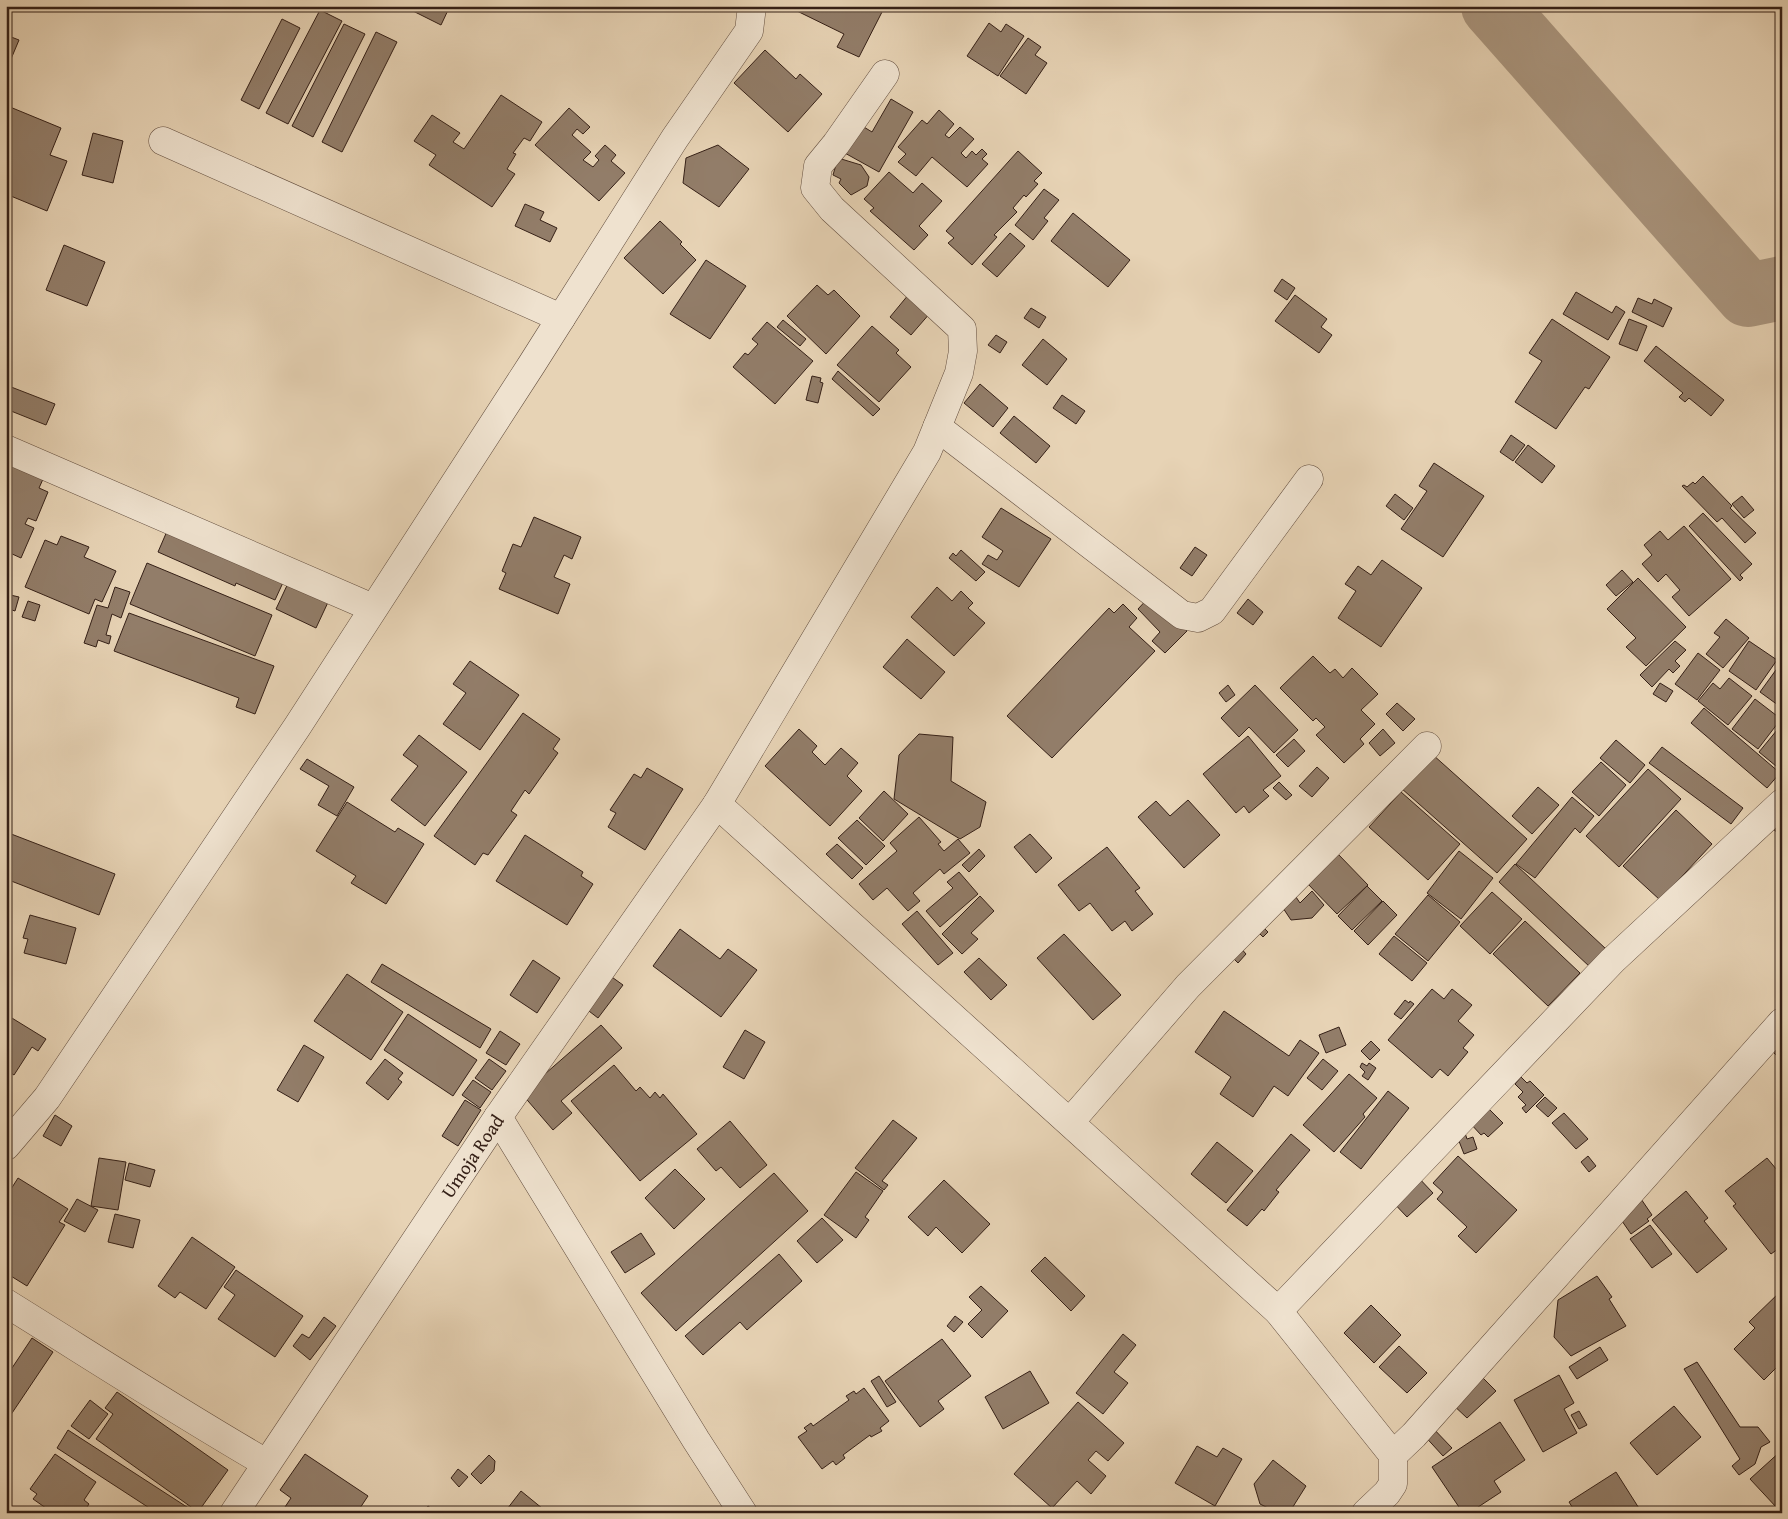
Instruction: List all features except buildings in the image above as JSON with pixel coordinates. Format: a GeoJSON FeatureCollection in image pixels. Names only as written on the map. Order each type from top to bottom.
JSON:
{"type":"FeatureCollection","features":[{"type":"Feature","properties":{"kind":"street"},"geometry":{"type":"LineString","coordinates":[[6,1146],[47,1098],[297,727],[675,138],[749,31],[752,6]]}},
{"type":"Feature","properties":{"kind":"street","name":"Umoja Road"},"geometry":{"type":"LineString","coordinates":[[234,1513],[498,1117],[718,804],[927,452],[958,373],[963,352],[962,329],[832,209],[816,188],[818,166],[836,144],[885,74]]}},
{"type":"Feature","properties":{"kind":"street"},"geometry":{"type":"LineString","coordinates":[[164,141],[561,318]]}},
{"type":"Feature","properties":{"kind":"street"},"geometry":{"type":"LineString","coordinates":[[937,427],[1182,615],[1198,618],[1212,611],[1309,480]]}},
{"type":"Feature","properties":{"kind":"street"},"geometry":{"type":"LineString","coordinates":[[6,449],[374,608]]}},
{"type":"Feature","properties":{"kind":"street"},"geometry":{"type":"LineString","coordinates":[[1070,1122],[1188,986],[1427,746]]}},
{"type":"Feature","properties":{"kind":"street"},"geometry":{"type":"LineString","coordinates":[[1278,1311],[1612,961],[1782,803]]}},
{"type":"Feature","properties":{"kind":"street"},"geometry":{"type":"LineString","coordinates":[[718,804],[1278,1311],[1393,1455],[1393,1484],[1366,1513]]}},
{"type":"Feature","properties":{"kind":"street"},"geometry":{"type":"LineString","coordinates":[[1393,1455],[1414,1435],[1782,1022]]}},
{"type":"Feature","properties":{"kind":"street"},"geometry":{"type":"LineString","coordinates":[[498,1117],[696,1440],[743,1513]]}},
{"type":"Feature","properties":{"kind":"street"},"geometry":{"type":"LineString","coordinates":[[6,1303],[115,1370],[191,1420],[266,1464]]}},
{"type":"Feature","properties":{"kind":"waterway"},"geometry":{"type":"LineString","coordinates":[[1493,6],[1748,295],[1782,288]]}}]}
